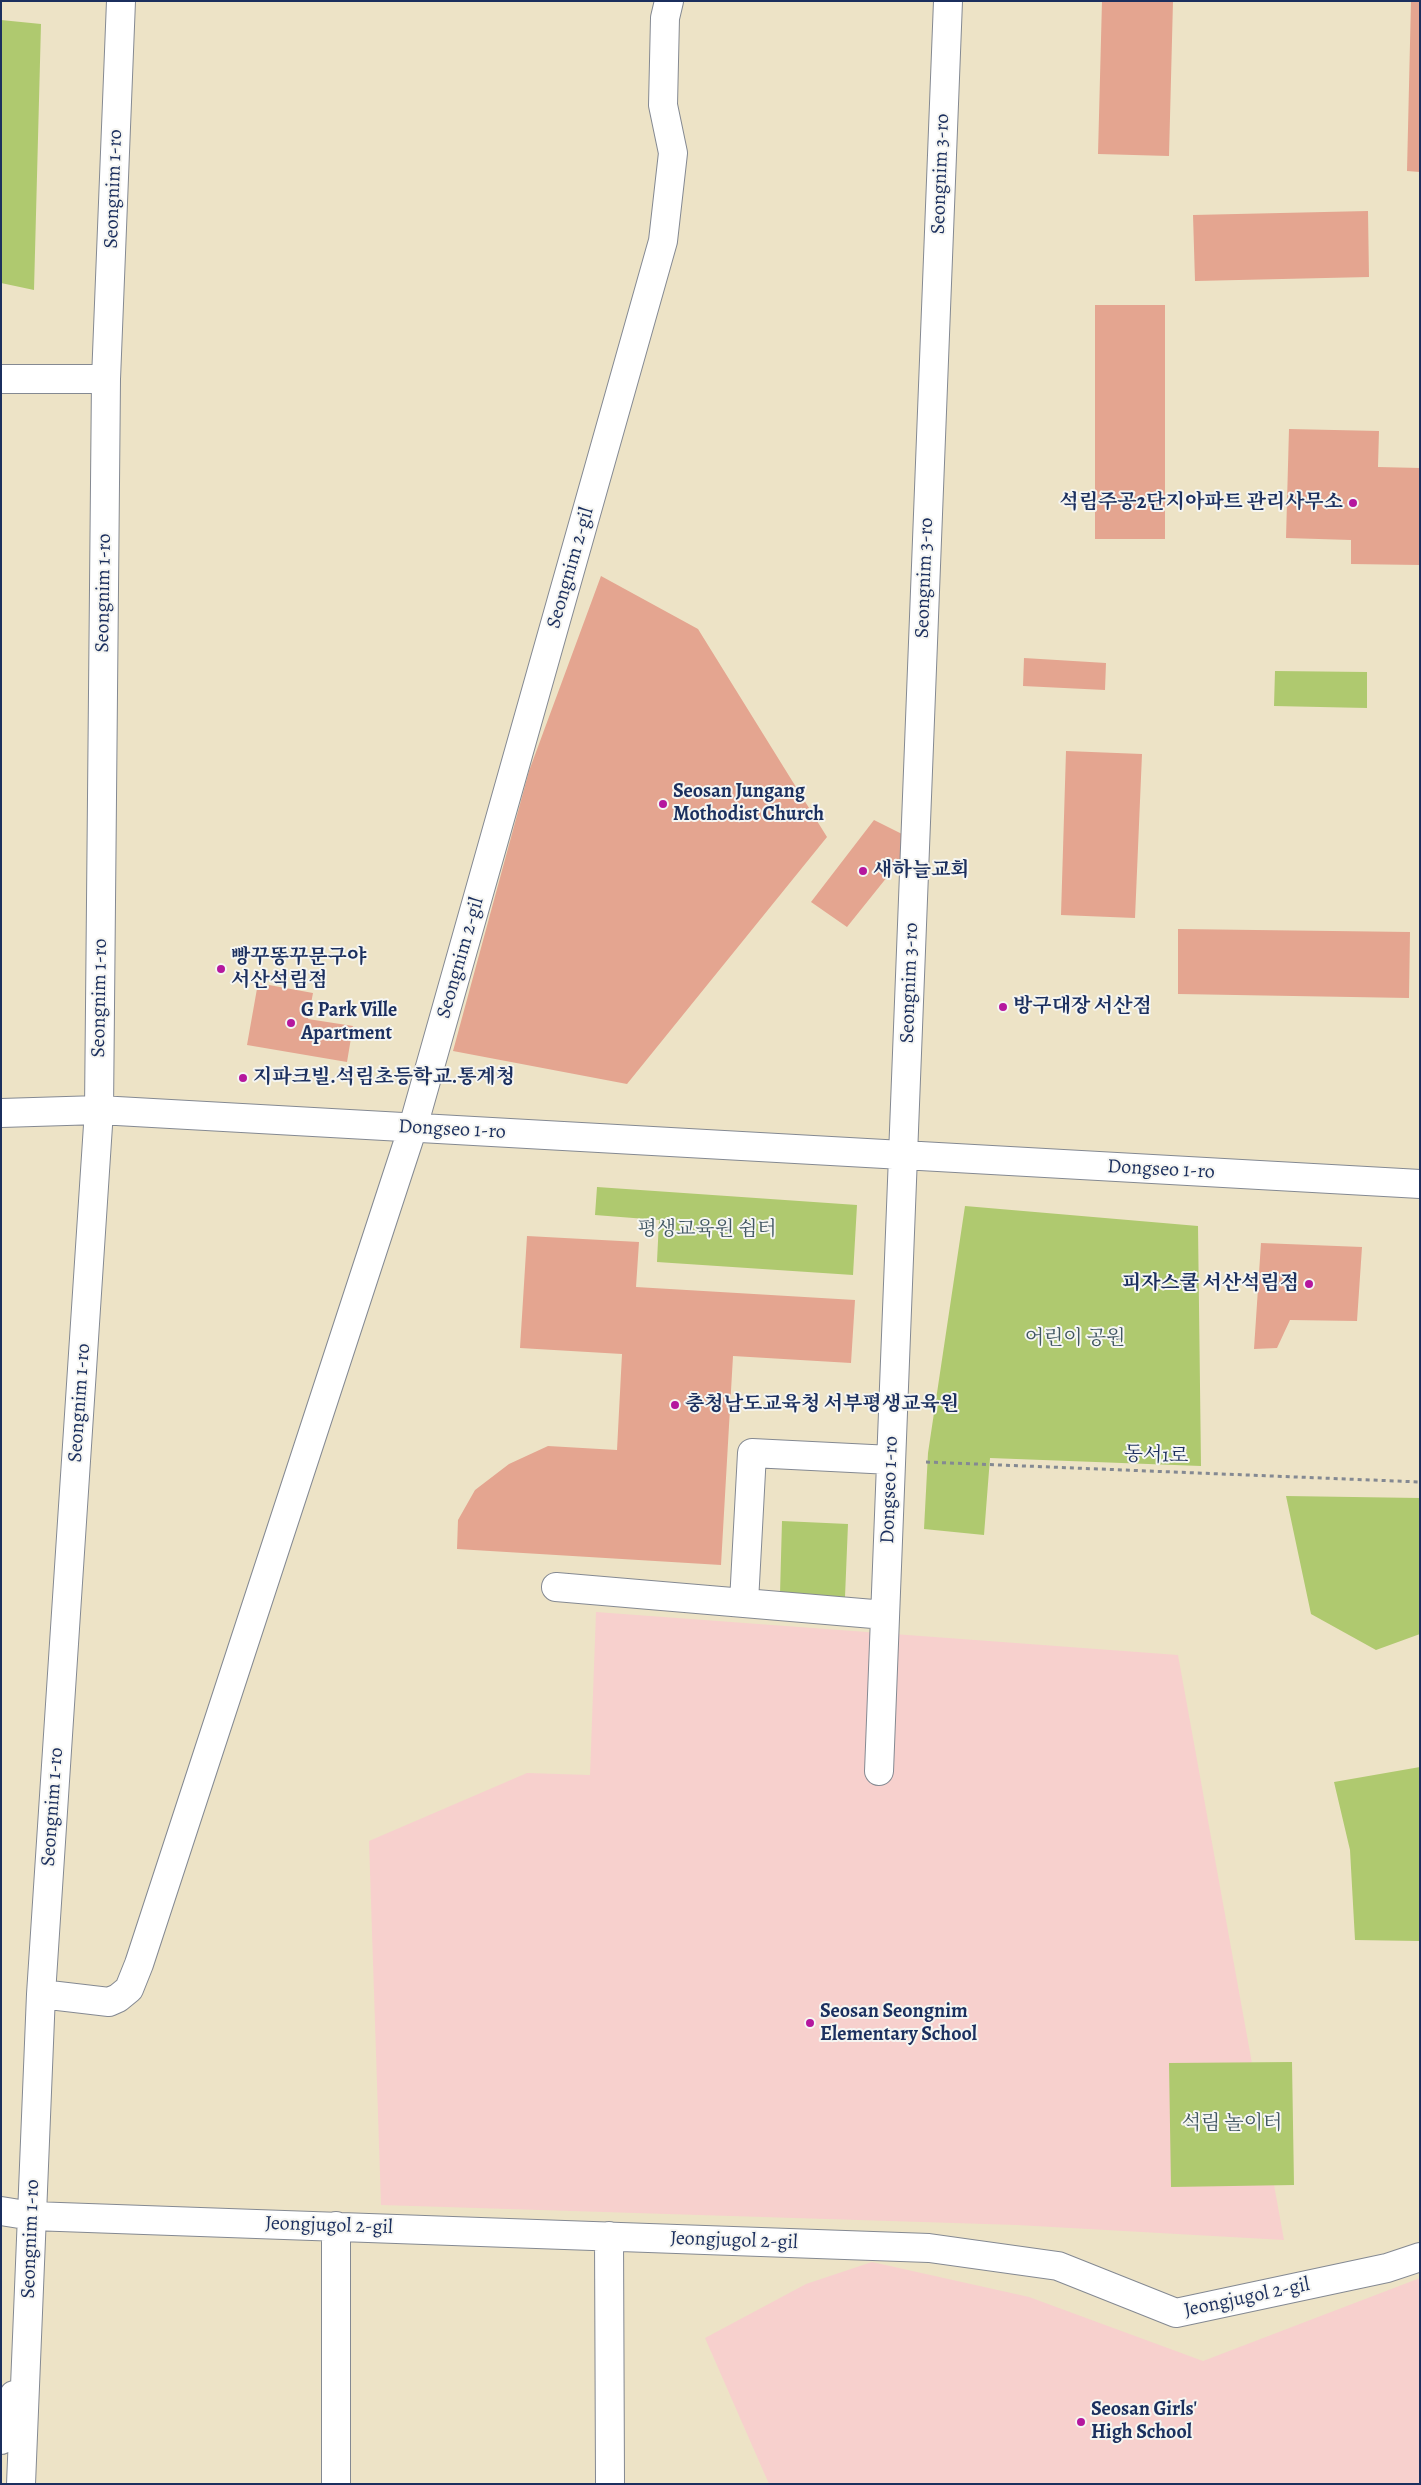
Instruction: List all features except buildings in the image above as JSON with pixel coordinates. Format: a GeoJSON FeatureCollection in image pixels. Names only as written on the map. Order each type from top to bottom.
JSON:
{"type":"FeatureCollection","features":[{"type":"Feature","properties":{"kind":"street","name":"Seongnim 1-ro"},"geometry":{"type":"LineString","coordinates":[[21,2484],[41,1994],[99,1110],[106,379],[122,1]]}},
{"type":"Feature","properties":{"kind":"street","name":"Seongnim 2-gil"},"geometry":{"type":"LineString","coordinates":[[413,1128],[663,240],[673,153],[663,105],[665,18],[669,1]]}},
{"type":"Feature","properties":{"kind":"street","name":"Seongnim 3-ro"},"geometry":{"type":"LineString","coordinates":[[903,1156],[948,1]]}},
{"type":"Feature","properties":{"kind":"street"},"geometry":{"type":"LineString","coordinates":[[1,379],[106,379]]}},
{"type":"Feature","properties":{"kind":"street","name":"Dongseo 1-ro"},"geometry":{"type":"LineString","coordinates":[[1,1113],[99,1110],[1420,1184]]}},
{"type":"Feature","properties":{"kind":"street"},"geometry":{"type":"LineString","coordinates":[[41,1994],[109,2002],[118,1998],[129,1989],[139,1964],[413,1128]]}},
{"type":"Feature","properties":{"kind":"street","name":"Dongseo 1-ro"},"geometry":{"type":"LineString","coordinates":[[879,1771],[903,1156]]}},
{"type":"Feature","properties":{"kind":"street"},"geometry":{"type":"LineString","coordinates":[[744,1602],[752,1453],[892,1460]]}},
{"type":"Feature","properties":{"kind":"street"},"geometry":{"type":"LineString","coordinates":[[556,1587],[885,1614]]}},
{"type":"Feature","properties":{"kind":"street","name":"Jeongjugol 2-gil"},"geometry":{"type":"LineString","coordinates":[[1,2211],[32,2216],[929,2248],[1058,2266],[1176,2313],[1387,2268],[1420,2257]]}},
{"type":"Feature","properties":{"kind":"street"},"geometry":{"type":"LineString","coordinates":[[336,2226],[336,2484]]}},
{"type":"Feature","properties":{"kind":"street"},"geometry":{"type":"LineString","coordinates":[[609,2236],[610,2484]]}},
{"type":"Feature","properties":{"kind":"street"},"geometry":{"type":"LineString","coordinates":[[1,2440],[27,2348]]}},
{"type":"Feature","properties":{"kind":"path","name":"동서1로"},"geometry":{"type":"LineString","coordinates":[[892,1460],[1420,1482]]}},
{"type":"Feature","properties":{"kind":"shaded area","name":"Seosan Seongnim Elementary School"},"geometry":{"type":"Polygon","coordinates":[[[596,1612],[1178,1655],[1284,2240],[1017,2225],[381,2205],[369,1841],[527,1773],[590,1775],[596,1612]]]}},
{"type":"Feature","properties":{"kind":"shaded area","name":"Seosan Girls' High School"},"geometry":{"type":"Polygon","coordinates":[[[872,2262],[1029,2297],[1203,2361],[1420,2278],[1420,2484],[769,2484],[705,2338],[806,2284],[872,2262]]]}},
{"type":"Feature","properties":{"kind":"green space"},"geometry":{"type":"Polygon","coordinates":[[[1,20],[41,24],[34,290],[1,283],[1,20]]]}},
{"type":"Feature","properties":{"kind":"green space"},"geometry":{"type":"Polygon","coordinates":[[[1275,671],[1367,672],[1367,708],[1274,706],[1275,671]]]}},
{"type":"Feature","properties":{"kind":"green space","name":"평생교육원 쉼터"},"geometry":{"type":"Polygon","coordinates":[[[597,1187],[857,1205],[853,1275],[657,1262],[659,1220],[595,1215],[597,1187]]]}},
{"type":"Feature","properties":{"kind":"green space","name":"어린이 공원"},"geometry":{"type":"Polygon","coordinates":[[[965,1206],[1198,1226],[1201,1466],[990,1458],[984,1535],[924,1529],[928,1453],[965,1206]]]}},
{"type":"Feature","properties":{"kind":"green space"},"geometry":{"type":"Polygon","coordinates":[[[1286,1496],[1420,1498],[1420,1634],[1376,1650],[1311,1614],[1286,1496]]]}},
{"type":"Feature","properties":{"kind":"green space"},"geometry":{"type":"Polygon","coordinates":[[[782,1521],[848,1524],[845,1597],[780,1594],[782,1521]]]}},
{"type":"Feature","properties":{"kind":"green space"},"geometry":{"type":"Polygon","coordinates":[[[1420,1767],[1419,1941],[1355,1940],[1350,1850],[1334,1782],[1420,1767]]]}},
{"type":"Feature","properties":{"kind":"green space","name":"석림 놀이터"},"geometry":{"type":"Polygon","coordinates":[[[1292,2062],[1294,2185],[1171,2187],[1169,2063],[1292,2062]]]}},
{"type":"Feature","properties":{"kind":"place","name":"석림주공2단지아파트 관리사무소"},"geometry":{"type":"Point","coordinates":[1353,503]}},
{"type":"Feature","properties":{"kind":"place","name":"Seosan Jungang Mothodist Church"},"geometry":{"type":"Point","coordinates":[663,804]}},
{"type":"Feature","properties":{"kind":"place","name":"새하늘교회"},"geometry":{"type":"Point","coordinates":[863,871]}},
{"type":"Feature","properties":{"kind":"place","name":"빵꾸똥꾸문구야 서산석림점"},"geometry":{"type":"Point","coordinates":[221,969]}},
{"type":"Feature","properties":{"kind":"place","name":"방구대장 서산점"},"geometry":{"type":"Point","coordinates":[1003,1007]}},
{"type":"Feature","properties":{"kind":"place","name":"G Park Ville Apartment"},"geometry":{"type":"Point","coordinates":[291,1023]}},
{"type":"Feature","properties":{"kind":"place","name":"지파크빌.석림초등학교.통계청"},"geometry":{"type":"Point","coordinates":[243,1078]}},
{"type":"Feature","properties":{"kind":"place","name":"피자스쿨 서산석림점"},"geometry":{"type":"Point","coordinates":[1309,1284]}},
{"type":"Feature","properties":{"kind":"place","name":"충청남도교육청 서부평생교육원"},"geometry":{"type":"Point","coordinates":[675,1405]}},
{"type":"Feature","properties":{"kind":"place","name":"Seosan Seongnim Elementary School"},"geometry":{"type":"Point","coordinates":[810,2023]}},
{"type":"Feature","properties":{"kind":"place","name":"Seosan Girls' High School"},"geometry":{"type":"Point","coordinates":[1081,2422]}}]}
